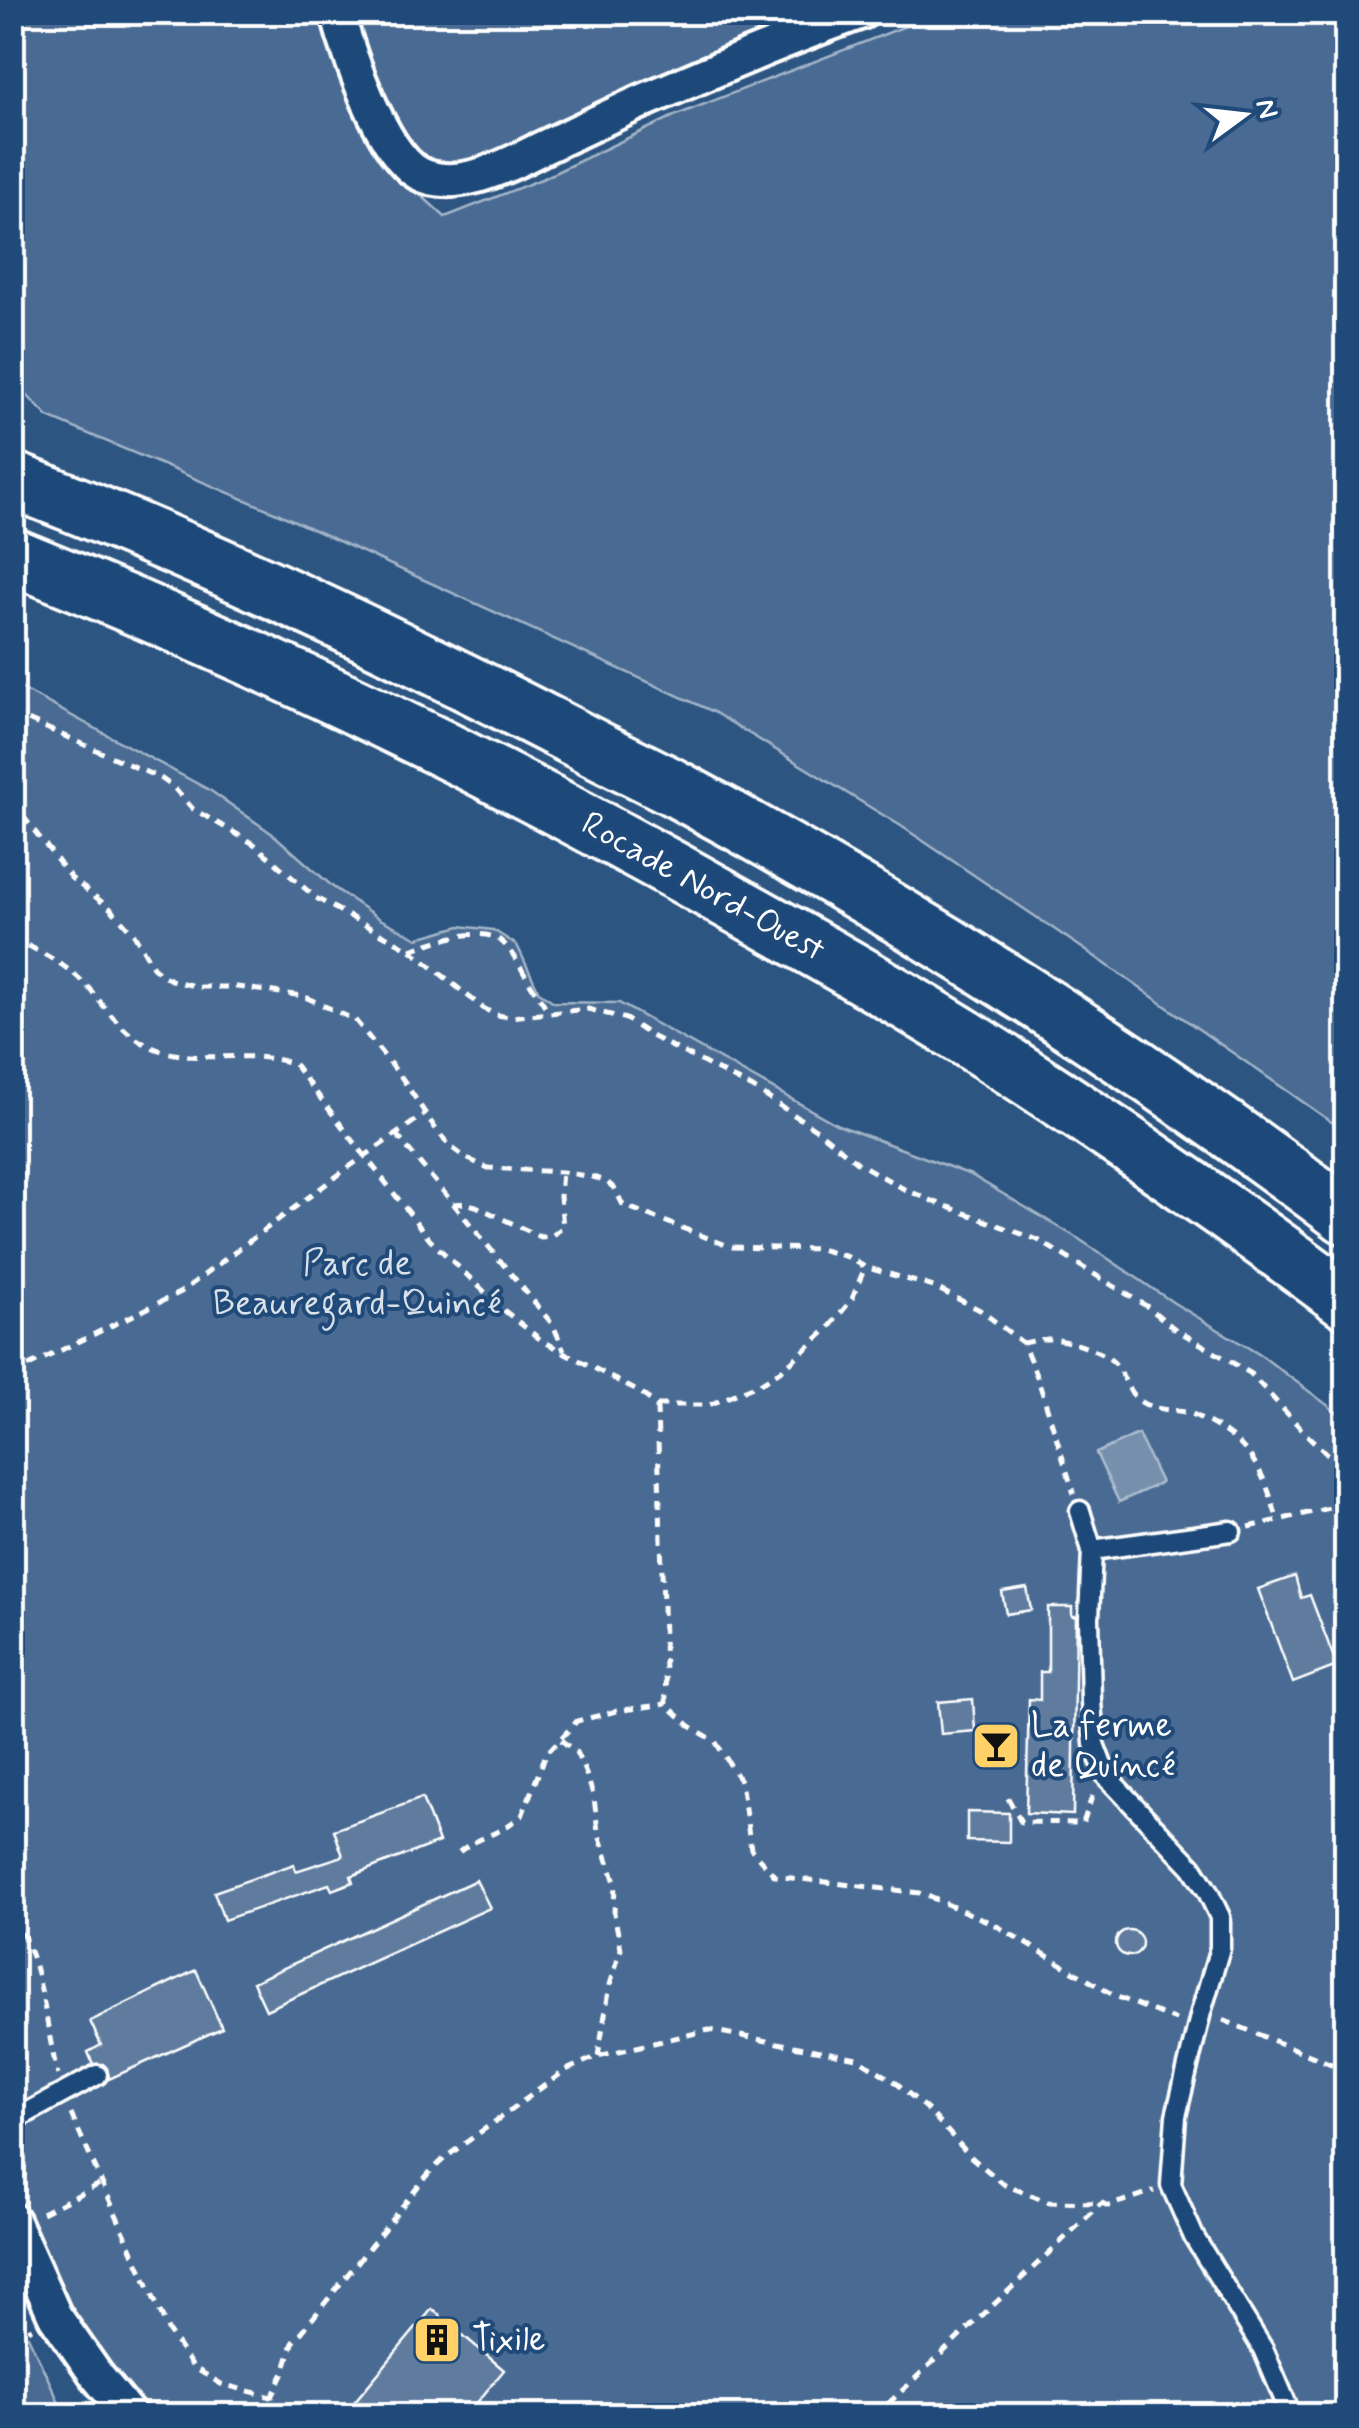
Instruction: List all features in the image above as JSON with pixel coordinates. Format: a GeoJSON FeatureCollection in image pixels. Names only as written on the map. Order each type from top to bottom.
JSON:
{"type":"FeatureCollection","features":[{"type":"Feature","properties":{"kind":"highway","name":"Rocade Nord-Ouest"},"geometry":{"type":"LineString","coordinates":[[12,480],[171,545],[460,678],[680,791],[907,920],[1106,1045],[1346,1216]]}},
{"type":"Feature","properties":{"kind":"highway","name":"Rocade Nord-Ouest"},"geometry":{"type":"LineString","coordinates":[[12,556],[307,683],[539,797],[694,881],[965,1038],[1086,1116],[1346,1300]]}},
{"type":"Feature","properties":{"kind":"street"},"geometry":{"type":"LineString","coordinates":[[336,12],[370,104],[396,150],[418,173],[448,180],[502,167],[636,104],[862,12]]}},
{"type":"Feature","properties":{"kind":"street"},"geometry":{"type":"LineString","coordinates":[[13,2223],[54,2316],[130,2416]]}},
{"type":"Feature","properties":{"kind":"lane"},"geometry":{"type":"LineString","coordinates":[[1080,1511],[1092,1550],[1089,1618],[1094,1744],[1106,1776],[1192,1867],[1220,1918],[1220,1948],[1176,2116],[1170,2185],[1194,2237],[1263,2349],[1288,2416]]}},
{"type":"Feature","properties":{"kind":"lane"},"geometry":{"type":"LineString","coordinates":[[1092,1550],[1231,1531]]}},
{"type":"Feature","properties":{"kind":"lane"},"geometry":{"type":"LineString","coordinates":[[12,2121],[97,2075]]}},
{"type":"Feature","properties":{"kind":"path"},"geometry":{"type":"LineString","coordinates":[[12,713],[162,778],[194,809],[254,844],[316,898],[410,950],[496,1015],[588,1009],[626,1019],[651,1036],[753,1088],[817,1130],[858,1163],[904,1189],[1038,1240],[1250,1373],[1306,1434],[1346,1468]]}},
{"type":"Feature","properties":{"kind":"path"},"geometry":{"type":"LineString","coordinates":[[12,802],[71,878],[111,909],[134,934],[162,975],[198,987],[237,986],[303,996],[355,1020],[402,1078],[424,1114],[451,1147],[466,1158],[488,1168],[593,1177],[606,1182],[623,1205],[634,1211],[732,1247],[820,1250],[848,1257],[865,1267],[934,1287],[980,1310],[1022,1343],[1038,1379],[1080,1511]]}},
{"type":"Feature","properties":{"kind":"path"},"geometry":{"type":"LineString","coordinates":[[410,950],[442,939],[481,934],[494,937],[516,959],[549,1013]]}},
{"type":"Feature","properties":{"kind":"path"},"geometry":{"type":"LineString","coordinates":[[12,938],[63,965],[137,1039],[163,1051],[192,1057],[275,1057],[294,1064],[430,1240],[506,1312],[541,1340],[658,1406],[709,1405],[783,1369],[828,1329],[852,1300],[865,1267]]}},
{"type":"Feature","properties":{"kind":"path"},"geometry":{"type":"LineString","coordinates":[[12,1374],[181,1292],[424,1114]]}},
{"type":"Feature","properties":{"kind":"path"},"geometry":{"type":"LineString","coordinates":[[396,1134],[553,1325],[565,1353]]}},
{"type":"Feature","properties":{"kind":"path"},"geometry":{"type":"LineString","coordinates":[[453,1204],[476,1206],[541,1237],[552,1236],[562,1228],[562,1172]]}},
{"type":"Feature","properties":{"kind":"path"},"geometry":{"type":"LineString","coordinates":[[1022,1343],[1061,1340],[1098,1352],[1114,1362],[1132,1395],[1143,1403],[1192,1414],[1224,1431],[1244,1446],[1258,1466],[1278,1522]]}},
{"type":"Feature","properties":{"kind":"path"},"geometry":{"type":"LineString","coordinates":[[658,1406],[666,1704],[690,1726],[715,1741],[740,1782],[750,1849],[775,1876],[920,1893],[992,1923],[1115,1996],[1346,2070]]}},
{"type":"Feature","properties":{"kind":"path"},"geometry":{"type":"LineString","coordinates":[[1231,1531],[1346,1504]]}},
{"type":"Feature","properties":{"kind":"path"},"geometry":{"type":"LineString","coordinates":[[459,1852],[522,1816],[546,1754],[577,1721],[666,1704]]}},
{"type":"Feature","properties":{"kind":"path"},"geometry":{"type":"LineString","coordinates":[[560,1740],[576,1752],[586,1774],[594,1797],[598,1832],[615,1882],[614,1912],[621,1949],[610,1985],[598,2056]]}},
{"type":"Feature","properties":{"kind":"path"},"geometry":{"type":"LineString","coordinates":[[1008,1798],[1021,1822],[1083,1823],[1090,1798],[1106,1776]]}},
{"type":"Feature","properties":{"kind":"path"},"geometry":{"type":"LineString","coordinates":[[12,1917],[33,1957],[62,2092],[168,2332],[193,2367],[221,2384],[272,2397]]}},
{"type":"Feature","properties":{"kind":"path"},"geometry":{"type":"LineString","coordinates":[[278,2416],[272,2397],[293,2344],[428,2174],[446,2156],[566,2070],[598,2056],[709,2030],[856,2058],[894,2081],[930,2112],[970,2157],[1005,2185],[1048,2202],[1102,2202],[1108,2206],[1170,2185]]}},
{"type":"Feature","properties":{"kind":"path"},"geometry":{"type":"LineString","coordinates":[[13,2223],[102,2183]]}},
{"type":"Feature","properties":{"kind":"path"},"geometry":{"type":"LineString","coordinates":[[876,2416],[1102,2202]]}},
{"type":"Feature","properties":{"kind":"green space"},"geometry":{"type":"Polygon","coordinates":[[[12,13],[325,13],[389,166],[445,217],[544,178],[674,116],[939,13],[1346,13],[1346,1132],[901,826],[712,711],[277,513],[48,417],[13,384],[12,13]]]}},
{"type":"Feature","properties":{"kind":"green space"},"geometry":{"type":"Polygon","coordinates":[[[346,13],[812,13],[634,84],[482,158],[459,164],[432,160],[410,146],[394,120],[346,13]]]}},
{"type":"Feature","properties":{"kind":"green space","name":"Parc de Beauregard-Quincé"},"geometry":{"type":"Polygon","coordinates":[[[13,684],[211,791],[380,919],[418,938],[460,926],[493,930],[517,945],[539,992],[554,1002],[619,1003],[838,1125],[971,1175],[1262,1356],[1346,1419],[1346,2415],[121,2415],[13,2237],[13,684]]]}},
{"type":"Feature","properties":{"kind":"green space"},"geometry":{"type":"Polygon","coordinates":[[[28,2336],[65,2415],[13,2415],[13,2344],[28,2336]]]}},
{"type":"Feature","properties":{"kind":"shaded area"},"geometry":{"type":"Polygon","coordinates":[[[1138,1434],[1161,1483],[1119,1502],[1096,1453],[1138,1434]]]}},
{"type":"Feature","properties":{"kind":"building"},"geometry":{"type":"Polygon","coordinates":[[[1295,1576],[1301,1598],[1310,1595],[1337,1666],[1293,1683],[1258,1589],[1295,1576]]]}},
{"type":"Feature","properties":{"kind":"building"},"geometry":{"type":"Polygon","coordinates":[[[1027,1588],[1031,1610],[1006,1614],[1002,1592],[1027,1588]]]}},
{"type":"Feature","properties":{"kind":"building"},"geometry":{"type":"Polygon","coordinates":[[[1048,1607],[1072,1607],[1072,1616],[1076,1616],[1073,1815],[1026,1813],[1029,1699],[1040,1700],[1040,1672],[1048,1672],[1048,1607]]]}},
{"type":"Feature","properties":{"kind":"building"},"geometry":{"type":"Polygon","coordinates":[[[973,1699],[975,1731],[941,1734],[938,1702],[973,1699]]]}},
{"type":"Feature","properties":{"kind":"building"},"geometry":{"type":"Polygon","coordinates":[[[422,1798],[439,1842],[351,1876],[353,1882],[332,1890],[329,1884],[224,1920],[214,1892],[294,1864],[296,1871],[343,1856],[334,1830],[422,1798]]]}},
{"type":"Feature","properties":{"kind":"building"},"geometry":{"type":"Polygon","coordinates":[[[967,1812],[1009,1813],[1009,1842],[967,1841],[967,1812]]]}},
{"type":"Feature","properties":{"kind":"building"},"geometry":{"type":"Polygon","coordinates":[[[476,1880],[490,1908],[266,2010],[253,1982],[476,1880]]]}},
{"type":"Feature","properties":{"kind":"building"},"geometry":{"type":"Polygon","coordinates":[[[1129,1930],[1138,1934],[1142,1943],[1138,1952],[1129,1956],[1120,1952],[1116,1943],[1120,1934],[1129,1930]]]}},
{"type":"Feature","properties":{"kind":"building"},"geometry":{"type":"Polygon","coordinates":[[[196,1970],[222,2028],[109,2079],[107,2068],[93,2064],[88,2052],[101,2045],[90,2021],[196,1970]]]}},
{"type":"Feature","properties":{"kind":"building","name":"Tixile"},"geometry":{"type":"Polygon","coordinates":[[[432,2309],[504,2370],[466,2416],[371,2416],[355,2401],[432,2309]]]}},
{"type":"Feature","properties":{"kind":"place","name":"La ferme de Quincé"},"geometry":{"type":"Point","coordinates":[996,1746]}},
{"type":"Feature","properties":{"kind":"place","name":"Tixile"},"geometry":{"type":"Point","coordinates":[437,2340]}}]}
